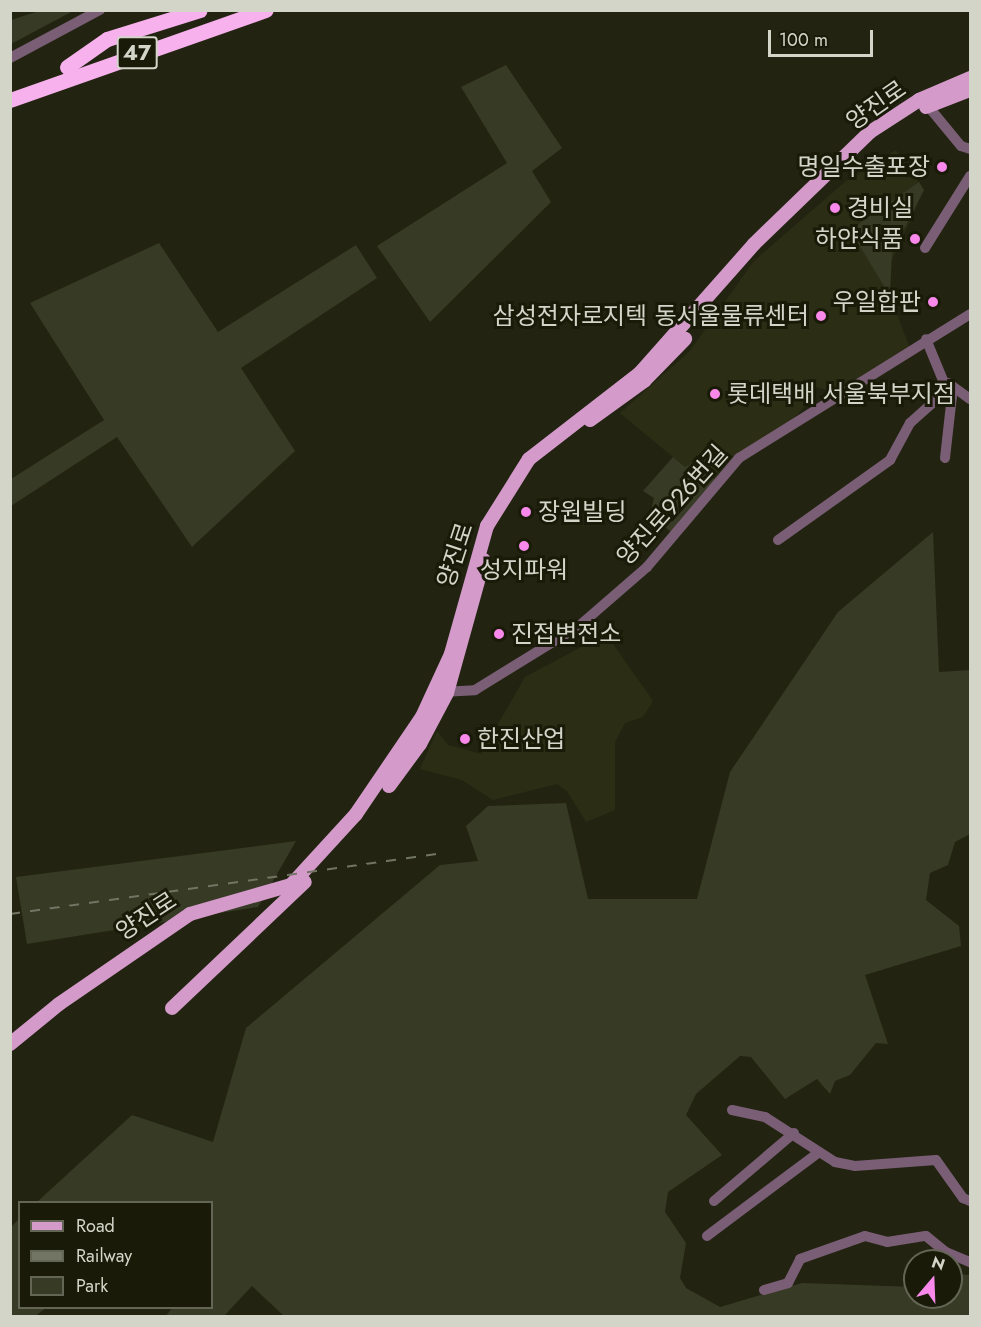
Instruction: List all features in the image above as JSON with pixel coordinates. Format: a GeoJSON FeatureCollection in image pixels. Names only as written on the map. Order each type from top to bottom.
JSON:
{"type":"FeatureCollection","features":[{"type":"Feature","properties":{"kind":"highway"},"geometry":{"type":"LineString","coordinates":[[67,67],[107,39],[200,10]]}},
{"type":"Feature","properties":{"kind":"highway","name":"47"},"geometry":{"type":"LineString","coordinates":[[10,90],[67,67],[238,10]]}},
{"type":"Feature","properties":{"kind":"highway","name":"47"},"geometry":{"type":"LineString","coordinates":[[10,100],[266,10]]}},
{"type":"Feature","properties":{"kind":"main road","name":"양진로"},"geometry":{"type":"LineString","coordinates":[[10,1044],[59,1004],[190,914],[291,885],[384,778],[441,692],[487,526],[529,459],[640,373],[754,244],[870,132],[919,100],[970,78]]}},
{"type":"Feature","properties":{"kind":"main road","name":"양진로"},"geometry":{"type":"LineString","coordinates":[[172,1008],[293,894],[374,806],[420,744],[441,692],[492,536],[522,479],[562,439],[627,395],[672,354],[741,270],[883,131],[928,106],[970,90]]}},
{"type":"Feature","properties":{"kind":"main road","name":"양진로"},"geometry":{"type":"LineString","coordinates":[[10,1054],[64,1009],[195,919],[293,894]]}},
{"type":"Feature","properties":{"kind":"street"},"geometry":{"type":"LineString","coordinates":[[10,58],[99,10]]}},
{"type":"Feature","properties":{"kind":"street"},"geometry":{"type":"LineString","coordinates":[[928,106],[961,146],[970,149]]}},
{"type":"Feature","properties":{"kind":"street"},"geometry":{"type":"LineString","coordinates":[[925,248],[970,176]]}},
{"type":"Feature","properties":{"kind":"street","name":"양진로926번길"},"geometry":{"type":"LineString","coordinates":[[441,692],[475,690],[579,626],[647,567],[739,458],[926,339],[970,314]]}},
{"type":"Feature","properties":{"kind":"street"},"geometry":{"type":"LineString","coordinates":[[926,339],[952,396],[945,458]]}},
{"type":"Feature","properties":{"kind":"street"},"geometry":{"type":"LineString","coordinates":[[948,384],[970,399]]}},
{"type":"Feature","properties":{"kind":"street"},"geometry":{"type":"LineString","coordinates":[[778,540],[890,460],[910,423],[948,384]]}},
{"type":"Feature","properties":{"kind":"street"},"geometry":{"type":"LineString","coordinates":[[732,1110],[765,1117],[794,1133],[818,1153],[855,1166],[936,1160],[963,1198],[970,1201]]}},
{"type":"Feature","properties":{"kind":"street"},"geometry":{"type":"LineString","coordinates":[[714,1201],[794,1133]]}},
{"type":"Feature","properties":{"kind":"street"},"geometry":{"type":"LineString","coordinates":[[707,1236],[818,1153]]}},
{"type":"Feature","properties":{"kind":"street"},"geometry":{"type":"LineString","coordinates":[[764,1290],[789,1283],[800,1259],[865,1236],[887,1242],[926,1236],[946,1252],[970,1262]]}},
{"type":"Feature","properties":{"kind":"shaded area"},"geometry":{"type":"Polygon","coordinates":[[[896,150],[924,190],[888,269],[890,296],[909,346],[835,392],[813,386],[815,395],[795,417],[715,480],[685,467],[620,413],[689,352],[754,261],[846,181],[896,150]]]}},
{"type":"Feature","properties":{"kind":"shaded area"},"geometry":{"type":"Polygon","coordinates":[[[606,634],[653,701],[643,717],[625,723],[615,742],[615,810],[586,822],[567,791],[557,784],[493,800],[462,780],[420,769],[437,731],[448,745],[481,754],[525,677],[606,634]]]}},
{"type":"Feature","properties":{"kind":"green space"},"geometry":{"type":"Polygon","coordinates":[[[39,11],[73,11],[11,44],[11,20],[39,11]]]}},
{"type":"Feature","properties":{"kind":"green space"},"geometry":{"type":"Polygon","coordinates":[[[506,65],[562,148],[532,171],[551,202],[430,322],[377,246],[507,163],[461,87],[506,65]]]}},
{"type":"Feature","properties":{"kind":"green space"},"geometry":{"type":"Polygon","coordinates":[[[919,182],[924,190],[892,252],[890,296],[850,230],[919,182]]]}},
{"type":"Feature","properties":{"kind":"green space"},"geometry":{"type":"Polygon","coordinates":[[[159,243],[218,332],[356,245],[377,278],[241,368],[295,451],[192,547],[117,437],[11,506],[11,479],[104,420],[30,303],[159,243]]]}},
{"type":"Feature","properties":{"kind":"green space"},"geometry":{"type":"Polygon","coordinates":[[[673,457],[685,467],[694,462],[715,480],[671,532],[650,515],[654,498],[643,491],[673,457]]]}},
{"type":"Feature","properties":{"kind":"green space"},"geometry":{"type":"Polygon","coordinates":[[[933,532],[939,672],[970,670],[970,834],[955,842],[948,865],[930,873],[926,900],[959,926],[961,946],[865,975],[888,1044],[876,1043],[850,1075],[835,1081],[830,1094],[817,1079],[785,1099],[751,1057],[740,1056],[696,1094],[686,1115],[722,1155],[668,1192],[665,1212],[686,1243],[680,1278],[686,1288],[720,1307],[802,1283],[903,1287],[903,1309],[963,1309],[963,1274],[970,1275],[970,1316],[284,1316],[252,1286],[224,1316],[166,1316],[171,1309],[213,1309],[213,1201],[38,1201],[132,1115],[213,1142],[246,1028],[440,865],[478,861],[466,826],[488,806],[566,803],[588,899],[697,899],[730,772],[838,612],[933,532]]]}},
{"type":"Feature","properties":{"kind":"green space"},"geometry":{"type":"Polygon","coordinates":[[[296,841],[258,907],[27,944],[16,877],[296,841]]]}},
{"type":"Feature","properties":{"kind":"green space"},"geometry":{"type":"Polygon","coordinates":[[[18,1220],[18,1309],[45,1309],[35,1316],[11,1316],[11,1227],[18,1220]]]}},
{"type":"Feature","properties":{"kind":"railway"},"geometry":{"type":"LineString","coordinates":[[10,914],[442,853]]}},
{"type":"Feature","properties":{"kind":"place","name":"명일수출포장"},"geometry":{"type":"Point","coordinates":[942,167]}},
{"type":"Feature","properties":{"kind":"place","name":"경비실"},"geometry":{"type":"Point","coordinates":[835,208]}},
{"type":"Feature","properties":{"kind":"place","name":"하얀식품"},"geometry":{"type":"Point","coordinates":[915,239]}},
{"type":"Feature","properties":{"kind":"place","name":"우일합판"},"geometry":{"type":"Point","coordinates":[933,302]}},
{"type":"Feature","properties":{"kind":"place","name":"삼성전자로지텍 동서울물류센터"},"geometry":{"type":"Point","coordinates":[821,316]}},
{"type":"Feature","properties":{"kind":"place","name":"롯데택배 서울북부지점"},"geometry":{"type":"Point","coordinates":[715,394]}},
{"type":"Feature","properties":{"kind":"place","name":"장원빌딩"},"geometry":{"type":"Point","coordinates":[526,512]}},
{"type":"Feature","properties":{"kind":"place","name":"성지파워"},"geometry":{"type":"Point","coordinates":[524,546]}},
{"type":"Feature","properties":{"kind":"place","name":"진접변전소"},"geometry":{"type":"Point","coordinates":[499,634]}},
{"type":"Feature","properties":{"kind":"place","name":"한진산업"},"geometry":{"type":"Point","coordinates":[465,739]}}]}
